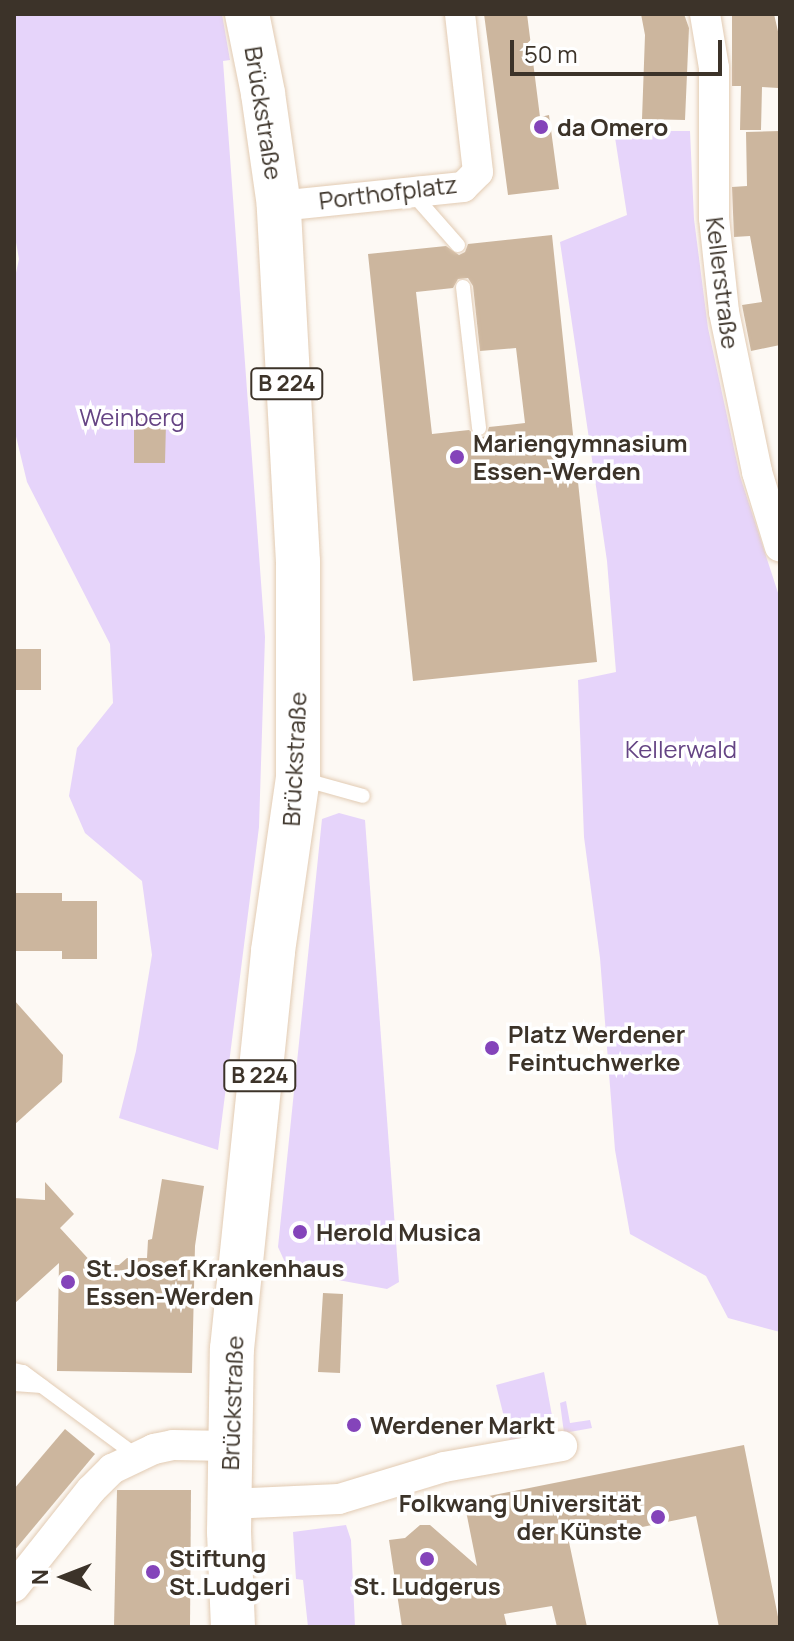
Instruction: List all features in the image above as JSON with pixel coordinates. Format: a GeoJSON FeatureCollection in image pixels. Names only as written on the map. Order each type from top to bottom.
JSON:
{"type":"FeatureCollection","features":[{"type":"Feature","properties":{"kind":"main road","name":"Brückstraße"},"geometry":{"type":"LineString","coordinates":[[233,1627],[229,1504],[238,1293],[273,951],[298,777],[298,562],[279,206],[263,93],[247,14]]}},
{"type":"Feature","properties":{"kind":"street","name":"Porthofplatz"},"geometry":{"type":"LineString","coordinates":[[279,206],[463,187],[478,172],[460,14]]}},
{"type":"Feature","properties":{"kind":"street","name":"Kellerstraße"},"geometry":{"type":"LineString","coordinates":[[705,14],[714,68],[714,218],[721,288],[739,393],[780,547]]}},
{"type":"Feature","properties":{"kind":"street"},"geometry":{"type":"LineString","coordinates":[[14,1587],[91,1490],[112,1469],[135,1455],[173,1445],[230,1446]]}},
{"type":"Feature","properties":{"kind":"street","name":"Brückstraße"},"geometry":{"type":"LineString","coordinates":[[229,1504],[339,1499],[444,1467],[562,1446]]}},
{"type":"Feature","properties":{"kind":"lane"},"geometry":{"type":"LineString","coordinates":[[412,192],[458,245]]}},
{"type":"Feature","properties":{"kind":"lane"},"geometry":{"type":"LineString","coordinates":[[463,287],[479,428]]}},
{"type":"Feature","properties":{"kind":"lane"},"geometry":{"type":"LineString","coordinates":[[298,777],[363,796]]}},
{"type":"Feature","properties":{"kind":"lane"},"geometry":{"type":"LineString","coordinates":[[14,1370],[43,1386],[135,1455]]}},
{"type":"Feature","properties":{"kind":"lane"},"geometry":{"type":"LineString","coordinates":[[14,1384],[43,1386]]}},
{"type":"Feature","properties":{"kind":"green space","name":"Weinberg"},"geometry":{"type":"Polygon","coordinates":[[[14,14],[222,14],[230,60],[223,61],[265,637],[259,827],[218,1150],[119,1118],[136,1051],[152,955],[142,881],[85,833],[69,796],[77,748],[113,703],[110,644],[27,482],[14,428],[14,282],[19,259],[14,231],[14,14]]]}},
{"type":"Feature","properties":{"kind":"green space","name":"Kellerwald"},"geometry":{"type":"Polygon","coordinates":[[[614,131],[690,131],[694,219],[708,328],[740,476],[780,599],[780,1332],[728,1318],[706,1276],[630,1234],[615,1150],[600,958],[584,837],[578,680],[616,672],[607,561],[560,242],[627,215],[614,131]]]}},
{"type":"Feature","properties":{"kind":"green space"},"geometry":{"type":"Polygon","coordinates":[[[339,813],[365,820],[399,1282],[387,1289],[289,1271],[278,1247],[322,819],[339,813]]]}},
{"type":"Feature","properties":{"kind":"green space"},"geometry":{"type":"Polygon","coordinates":[[[544,1372],[555,1432],[510,1441],[496,1385],[544,1372]]]}},
{"type":"Feature","properties":{"kind":"green space"},"geometry":{"type":"Polygon","coordinates":[[[566,1401],[570,1423],[590,1420],[592,1428],[564,1433],[560,1403],[566,1401]]]}},
{"type":"Feature","properties":{"kind":"green space"},"geometry":{"type":"Polygon","coordinates":[[[346,1525],[351,1540],[355,1627],[308,1627],[303,1580],[296,1579],[293,1532],[346,1525]]]}},
{"type":"Feature","properties":{"kind":"building"},"geometry":{"type":"Polygon","coordinates":[[[484,14],[527,14],[540,117],[549,115],[559,189],[508,195],[484,14]]]}},
{"type":"Feature","properties":{"kind":"building"},"geometry":{"type":"Polygon","coordinates":[[[641,14],[684,14],[689,28],[685,120],[642,119],[645,35],[641,14]]]}},
{"type":"Feature","properties":{"kind":"building"},"geometry":{"type":"Polygon","coordinates":[[[732,14],[774,14],[780,40],[778,88],[762,87],[761,130],[740,130],[741,86],[732,86],[732,14]]]}},
{"type":"Feature","properties":{"kind":"building"},"geometry":{"type":"Polygon","coordinates":[[[780,131],[780,345],[751,351],[742,305],[762,302],[750,236],[734,237],[732,187],[747,186],[746,132],[780,131]]]}},
{"type":"Feature","properties":{"kind":"building"},"geometry":{"type":"Polygon","coordinates":[[[552,235],[597,662],[413,681],[368,254],[446,246],[459,255],[465,252],[468,244],[552,235]],[[468,278],[458,279],[453,288],[416,292],[432,434],[469,430],[479,438],[486,436],[489,427],[525,423],[516,348],[480,351],[473,286],[468,278]]]}},
{"type":"Feature","properties":{"kind":"building"},"geometry":{"type":"Polygon","coordinates":[[[134,412],[162,413],[162,423],[166,423],[165,463],[134,463],[134,412]]]}},
{"type":"Feature","properties":{"kind":"building"},"geometry":{"type":"Polygon","coordinates":[[[14,649],[41,649],[41,690],[14,690],[14,649]]]}},
{"type":"Feature","properties":{"kind":"building"},"geometry":{"type":"Polygon","coordinates":[[[14,893],[62,893],[62,901],[97,901],[97,959],[62,959],[62,951],[14,951],[14,893]]]}},
{"type":"Feature","properties":{"kind":"building"},"geometry":{"type":"Polygon","coordinates":[[[14,1000],[63,1055],[62,1082],[14,1125],[14,1000]]]}},
{"type":"Feature","properties":{"kind":"building"},"geometry":{"type":"Polygon","coordinates":[[[162,1179],[204,1186],[195,1246],[192,1373],[57,1371],[59,1263],[14,1304],[14,1198],[45,1200],[45,1182],[74,1214],[60,1228],[94,1265],[119,1265],[127,1258],[147,1258],[162,1179]]]}},
{"type":"Feature","properties":{"kind":"building"},"geometry":{"type":"Polygon","coordinates":[[[323,1293],[343,1294],[340,1373],[318,1372],[323,1293]]]}},
{"type":"Feature","properties":{"kind":"building"},"geometry":{"type":"Polygon","coordinates":[[[65,1429],[95,1454],[14,1551],[14,1489],[65,1429]]]}},
{"type":"Feature","properties":{"kind":"building"},"geometry":{"type":"Polygon","coordinates":[[[744,1445],[780,1627],[719,1627],[696,1516],[569,1542],[587,1627],[557,1627],[552,1606],[504,1614],[507,1627],[402,1627],[389,1540],[405,1538],[420,1525],[430,1525],[477,1566],[464,1501],[744,1445]]]}},
{"type":"Feature","properties":{"kind":"building","name":"Stiftung St.Ludgeri"},"geometry":{"type":"Polygon","coordinates":[[[117,1490],[191,1490],[190,1627],[114,1627],[117,1490]]]}},
{"type":"Feature","properties":{"kind":"place","name":"da Omero"},"geometry":{"type":"Point","coordinates":[541,127]}},
{"type":"Feature","properties":{"kind":"place","name":"Mariengymnasium Essen-Werden"},"geometry":{"type":"Point","coordinates":[457,457]}},
{"type":"Feature","properties":{"kind":"place","name":"Platz Werdener Feintuchwerke"},"geometry":{"type":"Point","coordinates":[492,1048]}},
{"type":"Feature","properties":{"kind":"place","name":"Herold Musica"},"geometry":{"type":"Point","coordinates":[300,1232]}},
{"type":"Feature","properties":{"kind":"place","name":"St. Josef Krankenhaus Essen-Werden"},"geometry":{"type":"Point","coordinates":[68,1282]}},
{"type":"Feature","properties":{"kind":"place","name":"Werdener Markt"},"geometry":{"type":"Point","coordinates":[354,1425]}},
{"type":"Feature","properties":{"kind":"place","name":"Folkwang Universität der Künste"},"geometry":{"type":"Point","coordinates":[658,1517]}},
{"type":"Feature","properties":{"kind":"place","name":"St. Ludgerus"},"geometry":{"type":"Point","coordinates":[427,1559]}},
{"type":"Feature","properties":{"kind":"place","name":"Stiftung St.Ludgeri"},"geometry":{"type":"Point","coordinates":[153,1572]}}]}
